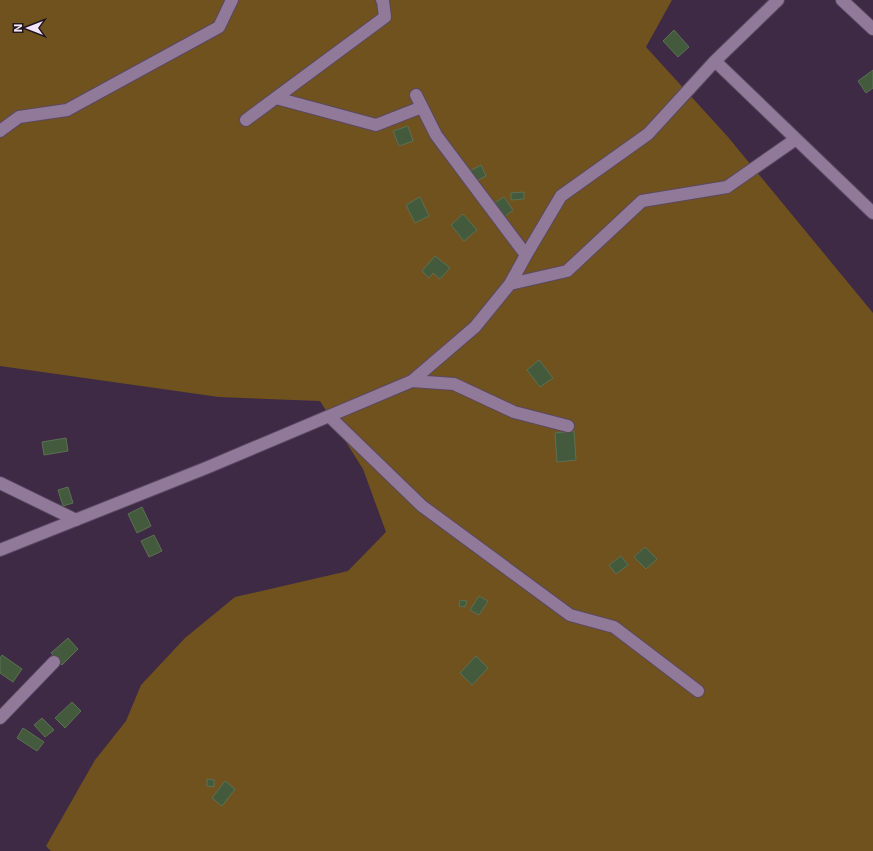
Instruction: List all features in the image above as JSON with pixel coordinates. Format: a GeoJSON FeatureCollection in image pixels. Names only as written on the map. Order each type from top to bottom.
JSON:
{"type":"FeatureCollection","features":[{"type":"Feature","properties":{"kind":"street"},"geometry":{"type":"LineString","coordinates":[[0,131],[19,117],[67,110],[219,27],[232,0]]}},
{"type":"Feature","properties":{"kind":"street"},"geometry":{"type":"LineString","coordinates":[[246,120],[384,17],[382,0]]}},
{"type":"Feature","properties":{"kind":"street"},"geometry":{"type":"LineString","coordinates":[[0,550],[206,468],[412,381],[475,327],[510,284],[561,196],[648,134],[715,61],[778,0]]}},
{"type":"Feature","properties":{"kind":"street"},"geometry":{"type":"LineString","coordinates":[[842,0],[873,29]]}},
{"type":"Feature","properties":{"kind":"street"},"geometry":{"type":"LineString","coordinates":[[715,61],[873,213]]}},
{"type":"Feature","properties":{"kind":"street"},"geometry":{"type":"LineString","coordinates":[[416,95],[436,135],[526,255]]}},
{"type":"Feature","properties":{"kind":"street"},"geometry":{"type":"LineString","coordinates":[[276,98],[376,125],[422,107]]}},
{"type":"Feature","properties":{"kind":"street"},"geometry":{"type":"LineString","coordinates":[[510,284],[567,271],[642,200],[727,187],[796,139]]}},
{"type":"Feature","properties":{"kind":"street"},"geometry":{"type":"LineString","coordinates":[[412,381],[454,384],[514,412],[568,426]]}},
{"type":"Feature","properties":{"kind":"street"},"geometry":{"type":"LineString","coordinates":[[329,416],[422,506],[570,616],[614,627],[698,691]]}},
{"type":"Feature","properties":{"kind":"street"},"geometry":{"type":"LineString","coordinates":[[0,483],[76,520]]}},
{"type":"Feature","properties":{"kind":"street"},"geometry":{"type":"LineString","coordinates":[[0,718],[54,662]]}},
{"type":"Feature","properties":{"kind":"shaded area"},"geometry":{"type":"Polygon","coordinates":[[[0,0],[672,0],[646,47],[728,137],[873,313],[873,851],[51,851],[46,846],[95,760],[126,721],[141,685],[185,638],[235,597],[348,571],[386,532],[363,469],[320,401],[219,397],[0,366],[0,0]]]}},
{"type":"Feature","properties":{"kind":"building"},"geometry":{"type":"Polygon","coordinates":[[[674,30],[689,47],[678,57],[663,41],[674,30]]]}},
{"type":"Feature","properties":{"kind":"building"},"geometry":{"type":"Polygon","coordinates":[[[873,70],[873,88],[866,93],[858,81],[873,70]]]}},
{"type":"Feature","properties":{"kind":"building"},"geometry":{"type":"Polygon","coordinates":[[[408,126],[413,141],[399,146],[393,131],[408,126]]]}},
{"type":"Feature","properties":{"kind":"building"},"geometry":{"type":"Polygon","coordinates":[[[481,165],[486,176],[473,183],[468,172],[481,165]]]}},
{"type":"Feature","properties":{"kind":"building"},"geometry":{"type":"Polygon","coordinates":[[[524,192],[524,199],[511,200],[511,193],[524,192]]]}},
{"type":"Feature","properties":{"kind":"building"},"geometry":{"type":"Polygon","coordinates":[[[420,197],[429,216],[415,223],[406,205],[420,197]]]}},
{"type":"Feature","properties":{"kind":"building"},"geometry":{"type":"Polygon","coordinates":[[[504,197],[513,210],[503,218],[493,204],[504,197]]]}},
{"type":"Feature","properties":{"kind":"building"},"geometry":{"type":"Polygon","coordinates":[[[463,214],[477,230],[464,241],[451,225],[463,214]]]}},
{"type":"Feature","properties":{"kind":"building"},"geometry":{"type":"Polygon","coordinates":[[[435,256],[450,268],[440,279],[433,273],[429,278],[422,271],[435,256]]]}},
{"type":"Feature","properties":{"kind":"building"},"geometry":{"type":"Polygon","coordinates":[[[539,360],[553,378],[540,387],[527,370],[539,360]]]}},
{"type":"Feature","properties":{"kind":"building"},"geometry":{"type":"Polygon","coordinates":[[[574,431],[576,460],[557,462],[555,433],[574,431]]]}},
{"type":"Feature","properties":{"kind":"building"},"geometry":{"type":"Polygon","coordinates":[[[66,438],[68,451],[44,455],[42,442],[66,438]]]}},
{"type":"Feature","properties":{"kind":"building"},"geometry":{"type":"Polygon","coordinates":[[[68,487],[73,503],[63,506],[58,490],[68,487]]]}},
{"type":"Feature","properties":{"kind":"building"},"geometry":{"type":"Polygon","coordinates":[[[142,507],[151,526],[137,533],[128,514],[142,507]]]}},
{"type":"Feature","properties":{"kind":"building"},"geometry":{"type":"Polygon","coordinates":[[[154,535],[162,551],[149,557],[141,541],[154,535]]]}},
{"type":"Feature","properties":{"kind":"building"},"geometry":{"type":"Polygon","coordinates":[[[645,547],[657,559],[646,569],[634,557],[645,547]]]}},
{"type":"Feature","properties":{"kind":"building"},"geometry":{"type":"Polygon","coordinates":[[[621,556],[628,565],[616,574],[609,565],[621,556]]]}},
{"type":"Feature","properties":{"kind":"building"},"geometry":{"type":"Polygon","coordinates":[[[479,596],[488,601],[479,615],[470,610],[479,596]]]}},
{"type":"Feature","properties":{"kind":"building"},"geometry":{"type":"Polygon","coordinates":[[[460,600],[467,601],[465,607],[459,606],[460,600]]]}},
{"type":"Feature","properties":{"kind":"building"},"geometry":{"type":"Polygon","coordinates":[[[68,638],[78,649],[62,665],[51,653],[68,638]]]}},
{"type":"Feature","properties":{"kind":"building"},"geometry":{"type":"Polygon","coordinates":[[[2,655],[22,669],[13,682],[0,673],[0,658],[2,655]]]}},
{"type":"Feature","properties":{"kind":"building"},"geometry":{"type":"Polygon","coordinates":[[[476,656],[488,668],[472,685],[460,673],[476,656]]]}},
{"type":"Feature","properties":{"kind":"building"},"geometry":{"type":"Polygon","coordinates":[[[72,702],[81,711],[65,728],[55,718],[72,702]]]}},
{"type":"Feature","properties":{"kind":"building"},"geometry":{"type":"Polygon","coordinates":[[[42,718],[54,730],[45,737],[34,725],[42,718]]]}},
{"type":"Feature","properties":{"kind":"building"},"geometry":{"type":"Polygon","coordinates":[[[23,728],[44,742],[37,751],[17,738],[23,728]]]}},
{"type":"Feature","properties":{"kind":"building"},"geometry":{"type":"Polygon","coordinates":[[[207,779],[214,780],[214,787],[207,786],[207,779]]]}},
{"type":"Feature","properties":{"kind":"building"},"geometry":{"type":"Polygon","coordinates":[[[225,781],[235,789],[222,806],[212,798],[225,781]]]}}]}
